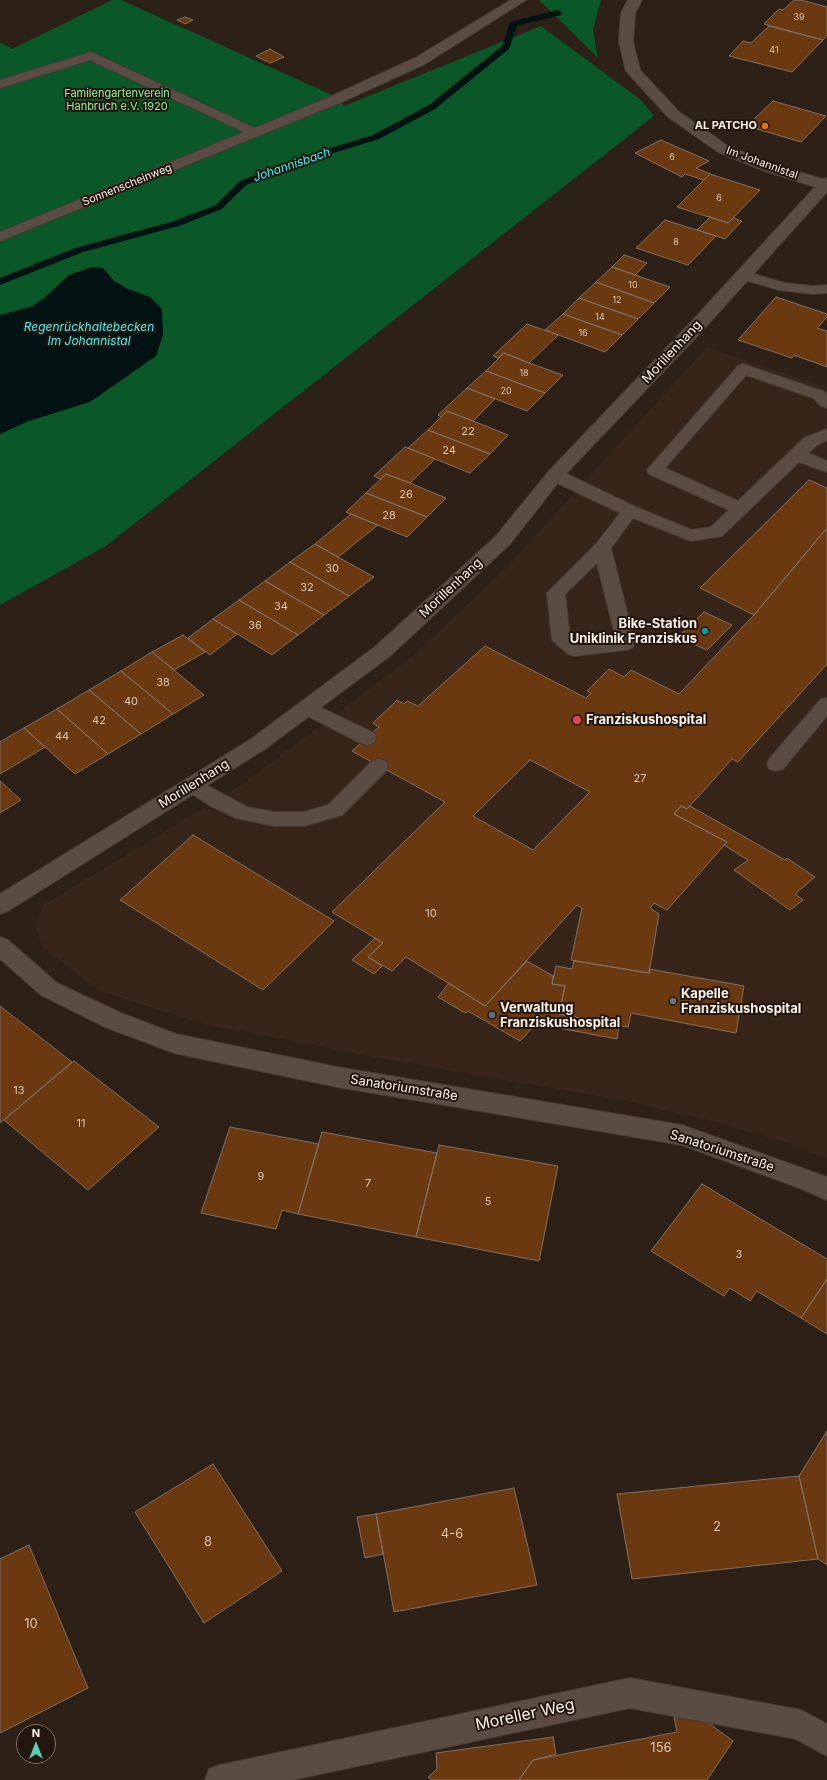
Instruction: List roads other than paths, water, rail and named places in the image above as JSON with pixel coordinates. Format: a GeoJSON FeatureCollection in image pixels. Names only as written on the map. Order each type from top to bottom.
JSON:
{"type":"FeatureCollection","features":[{"type":"Feature","properties":{"kind":"street","name":"Im Johannistal"},"geometry":{"type":"LineString","coordinates":[[635,0],[628,13],[626,42],[633,71],[673,114],[723,149],[767,167],[826,184]]}},
{"type":"Feature","properties":{"kind":"street","name":"Morillenhang"},"geometry":{"type":"LineString","coordinates":[[0,905],[258,744],[383,651],[503,540],[555,475],[743,275],[826,184]]}},
{"type":"Feature","properties":{"kind":"street","name":"Sanatoriumstraße"},"geometry":{"type":"LineString","coordinates":[[0,946],[49,989],[113,1020],[174,1043],[337,1077],[682,1135],[811,1181],[827,1189]]}},
{"type":"Feature","properties":{"kind":"street","name":"Moreller Weg"},"geometry":{"type":"LineString","coordinates":[[220,1780],[630,1692],[802,1725],[827,1741]]}},
{"type":"Feature","properties":{"kind":"lane","name":"Sonnenscheinweg"},"geometry":{"type":"LineString","coordinates":[[0,237],[338,98],[420,61],[520,0]]}},
{"type":"Feature","properties":{"kind":"lane"},"geometry":{"type":"LineString","coordinates":[[0,84],[91,56],[254,132]]}},
{"type":"Feature","properties":{"kind":"lane"},"geometry":{"type":"LineString","coordinates":[[743,275],[784,287],[813,290],[827,288]]}},
{"type":"Feature","properties":{"kind":"lane"},"geometry":{"type":"LineString","coordinates":[[741,510],[655,470],[743,369],[819,395],[827,403]]}},
{"type":"Feature","properties":{"kind":"lane"},"geometry":{"type":"LineString","coordinates":[[555,475],[630,511],[691,536],[716,532],[741,510],[810,442],[827,434]]}},
{"type":"Feature","properties":{"kind":"lane"},"geometry":{"type":"LineString","coordinates":[[797,455],[827,467]]}},
{"type":"Feature","properties":{"kind":"lane"},"geometry":{"type":"LineString","coordinates":[[602,548],[626,644],[574,650],[561,640],[556,593],[602,548],[630,511]]}},
{"type":"Feature","properties":{"kind":"lane"},"geometry":{"type":"LineString","coordinates":[[776,764],[827,704]]}},
{"type":"Feature","properties":{"kind":"lane"},"geometry":{"type":"LineString","coordinates":[[307,707],[367,738]]}},
{"type":"Feature","properties":{"kind":"lane"},"geometry":{"type":"LineString","coordinates":[[193,785],[216,800],[243,813],[274,819],[304,819],[335,810],[378,766]]}},
{"type":"Feature","properties":{"kind":"water","name":"Regenrückhaltebecken Im Johannistal"},"geometry":{"type":"Polygon","coordinates":[[[92,267],[103,268],[114,281],[128,289],[150,297],[162,309],[163,335],[156,356],[90,402],[29,421],[0,434],[0,315],[33,306],[69,275],[92,267]]]}},
{"type":"Feature","properties":{"kind":"waterway","name":"Johannisbach"},"geometry":{"type":"LineString","coordinates":[[0,282],[79,250],[175,224],[219,207],[243,183],[298,161],[376,137],[432,107],[506,47],[513,24],[558,13]]}},
{"type":"Feature","properties":{"kind":"place","name":"AL PATCHO"},"geometry":{"type":"Point","coordinates":[765,126]}},
{"type":"Feature","properties":{"kind":"place","name":"Bike-Station Uniklinik Franziskus"},"geometry":{"type":"Point","coordinates":[705,631]}},
{"type":"Feature","properties":{"kind":"place","name":"Franziskushospital"},"geometry":{"type":"Point","coordinates":[577,720]}},
{"type":"Feature","properties":{"kind":"place","name":"Kapelle Franziskushospital"},"geometry":{"type":"Point","coordinates":[673,1001]}},
{"type":"Feature","properties":{"kind":"place","name":"Verwaltung Franziskushospital"},"geometry":{"type":"Point","coordinates":[492,1015]}},
{"type":"Feature","properties":{"kind":"park label","name":"Familengartenverein Hanbruch e.V. 1920"},"geometry":{"type":"Point","coordinates":[117,100]}}]}
